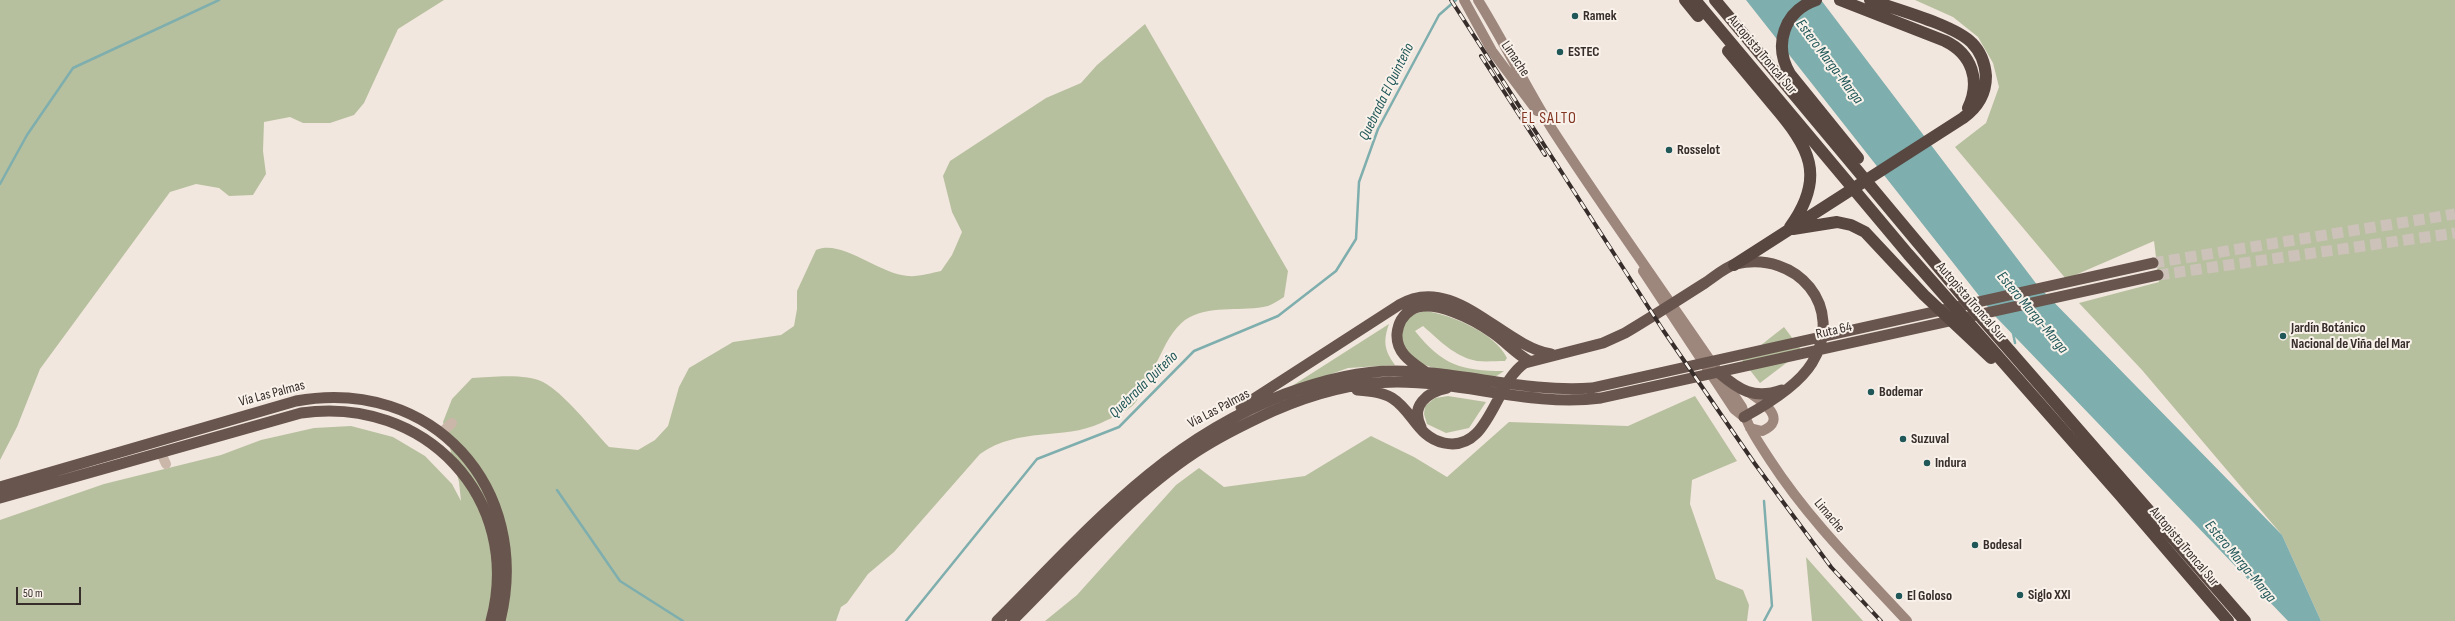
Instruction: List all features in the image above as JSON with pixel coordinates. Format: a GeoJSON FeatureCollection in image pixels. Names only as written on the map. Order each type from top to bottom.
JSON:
{"type":"FeatureCollection","features":[{"type":"Feature","properties":{"kind":"highway"},"geometry":{"type":"LineString","coordinates":[[1685,0],[1776,108],[1805,148],[1810,170],[1809,185],[1795,219],[1788,230]]}},
{"type":"Feature","properties":{"kind":"highway","name":"Autopista Troncal Sur"},"geometry":{"type":"LineString","coordinates":[[1695,0],[1908,254],[2120,495],[2228,621]]}},
{"type":"Feature","properties":{"kind":"highway","name":"Autopista Troncal Sur"},"geometry":{"type":"LineString","coordinates":[[1715,0],[1935,264],[2245,621]]}},
{"type":"Feature","properties":{"kind":"highway"},"geometry":{"type":"LineString","coordinates":[[1816,0],[1804,6],[1792,15],[1782,36],[1783,60],[1796,80],[1898,210],[1935,264]]}},
{"type":"Feature","properties":{"kind":"highway"},"geometry":{"type":"LineString","coordinates":[[1840,0],[1945,41],[1964,55],[1972,69],[1975,84],[1972,99],[1958,121]]}},
{"type":"Feature","properties":{"kind":"highway"},"geometry":{"type":"LineString","coordinates":[[1332,390],[1365,390],[1387,395],[1402,406],[1418,428],[1428,436],[1443,443],[1453,444],[1465,442],[1473,437],[1486,421],[1505,384],[1517,369],[1529,361],[1603,344],[1617,338],[1958,121],[1975,108],[1985,87],[1984,64],[1977,49],[1959,33],[1870,0]]}},
{"type":"Feature","properties":{"kind":"highway"},"geometry":{"type":"LineString","coordinates":[[1788,230],[1837,222],[1851,225],[1865,232],[1924,295],[2030,393]]}},
{"type":"Feature","properties":{"kind":"highway"},"geometry":{"type":"LineString","coordinates":[[1729,267],[1765,263],[1789,270],[1808,284],[1819,302],[1824,322],[1819,347],[1805,372],[1767,404],[1744,418]]}},
{"type":"Feature","properties":{"kind":"highway","name":"Ruta 64"},"geometry":{"type":"LineString","coordinates":[[1516,397],[1573,400],[2153,263]]}},
{"type":"Feature","properties":{"kind":"highway","name":"Ruta 64"},"geometry":{"type":"LineString","coordinates":[[1520,386],[1574,389],[1629,387],[2158,275]]}},
{"type":"Feature","properties":{"kind":"highway"},"geometry":{"type":"LineString","coordinates":[[1215,427],[1280,381],[1399,305],[1417,298],[1438,298],[1465,308],[1489,320],[1525,345],[1554,355]]}},
{"type":"Feature","properties":{"kind":"highway"},"geometry":{"type":"LineString","coordinates":[[1428,373],[1404,355],[1397,337],[1399,326],[1404,316],[1418,307],[1435,306],[1447,309],[1492,332],[1512,350],[1529,361]]}},
{"type":"Feature","properties":{"kind":"highway"},"geometry":{"type":"LineString","coordinates":[[1512,350],[1517,369]]}},
{"type":"Feature","properties":{"kind":"highway","name":"Vía Las Palmas"},"geometry":{"type":"LineString","coordinates":[[997,621],[1130,488],[1175,452],[1215,427],[1276,397],[1333,378],[1379,372],[1428,373],[1520,386]]}},
{"type":"Feature","properties":{"kind":"highway"},"geometry":{"type":"LineString","coordinates":[[1718,372],[1739,389],[1750,392],[1767,393],[1788,387]]}},
{"type":"Feature","properties":{"kind":"highway","name":"Vía Las Palmas"},"geometry":{"type":"LineString","coordinates":[[1012,621],[1131,504],[1182,462],[1213,441],[1254,420],[1293,403],[1332,390],[1381,383],[1411,383],[1451,387],[1516,397]]}},
{"type":"Feature","properties":{"kind":"highway"},"geometry":{"type":"LineString","coordinates":[[1428,436],[1418,417],[1421,402],[1432,392],[1451,387]]}},
{"type":"Feature","properties":{"kind":"highway","name":"Vía Las Palmas"},"geometry":{"type":"LineString","coordinates":[[0,486],[212,427],[282,405],[312,398],[342,397],[372,401],[415,417],[441,433],[473,466],[489,491],[500,519],[507,564],[506,594],[500,621]]}},
{"type":"Feature","properties":{"kind":"highway","name":"Vía Las Palmas"},"geometry":{"type":"LineString","coordinates":[[0,498],[286,416],[316,411],[361,412],[403,426],[429,441],[452,461],[471,484],[484,510],[494,538],[498,566],[496,596],[491,621]]}},
{"type":"Feature","properties":{"kind":"main road","name":"Limache"},"geometry":{"type":"LineString","coordinates":[[1475,3],[1492,51],[1518,88],[1552,128]]}},
{"type":"Feature","properties":{"kind":"main road","name":"Limache"},"geometry":{"type":"LineString","coordinates":[[1475,3],[1552,128],[1627,241],[1662,288],[1742,407],[1744,418]]}},
{"type":"Feature","properties":{"kind":"main road","name":"Limache"},"geometry":{"type":"LineString","coordinates":[[1627,241],[1651,286],[1734,409],[1744,418],[1778,472],[1811,518],[1907,621]]}},
{"type":"Feature","properties":{"kind":"main road"},"geometry":{"type":"LineString","coordinates":[[1750,392],[1767,404],[1773,415],[1769,427],[1762,431],[1750,428]]}},
{"type":"Feature","properties":{"kind":"street"},"geometry":{"type":"LineString","coordinates":[[441,433],[452,422]]}},
{"type":"Feature","properties":{"kind":"street"},"geometry":{"type":"LineString","coordinates":[[161,453],[166,464]]}},
{"type":"Feature","properties":{"kind":"green space"},"geometry":{"type":"Polygon","coordinates":[[[0,0],[444,0],[398,29],[364,103],[354,115],[330,123],[303,123],[290,117],[264,122],[263,151],[266,174],[253,195],[229,196],[219,188],[196,184],[170,192],[40,369],[17,427],[0,460],[0,0]]]}},
{"type":"Feature","properties":{"kind":"green space","name":"Jardín Botánico Nacional de Viña del Mar"},"geometry":{"type":"Polygon","coordinates":[[[1915,0],[2455,0],[2455,621],[2321,621],[2282,535],[2142,370],[2079,303],[2159,282],[2154,241],[2066,279],[1955,147],[1986,123],[1999,87],[1993,63],[1978,37],[1953,17],[1915,0]]]}},
{"type":"Feature","properties":{"kind":"green space"},"geometry":{"type":"Polygon","coordinates":[[[1145,24],[1288,271],[1284,297],[1268,306],[1258,308],[1219,310],[1199,313],[1181,323],[1166,344],[1142,393],[1129,409],[1120,414],[1101,423],[1071,432],[1010,440],[995,445],[980,454],[894,552],[868,574],[847,603],[841,607],[836,621],[0,621],[0,520],[104,484],[221,455],[261,440],[314,428],[351,426],[393,437],[425,456],[452,484],[461,501],[459,482],[443,422],[452,399],[472,378],[498,376],[527,377],[543,382],[568,402],[609,447],[638,450],[655,440],[668,426],[679,387],[689,368],[733,342],[781,335],[794,326],[797,309],[797,291],[816,250],[826,248],[838,249],[885,270],[908,276],[941,271],[952,255],[962,232],[952,212],[943,176],[950,161],[1046,98],[1081,83],[1097,65],[1145,24]]]}},
{"type":"Feature","properties":{"kind":"green space"},"geometry":{"type":"Polygon","coordinates":[[[1426,311],[1460,321],[1483,333],[1501,349],[1507,358],[1505,361],[1477,361],[1469,359],[1454,352],[1423,326],[1415,331],[1434,352],[1454,364],[1464,367],[1476,370],[1504,371],[1495,377],[1451,372],[1420,362],[1409,354],[1403,343],[1404,324],[1412,316],[1426,311]]]}},
{"type":"Feature","properties":{"kind":"green space"},"geometry":{"type":"Polygon","coordinates":[[[1389,324],[1385,340],[1389,355],[1395,365],[1348,368],[1284,391],[1389,324]]]}},
{"type":"Feature","properties":{"kind":"green space"},"geometry":{"type":"Polygon","coordinates":[[[1784,327],[1802,351],[1760,383],[1742,360],[1784,327]]]}},
{"type":"Feature","properties":{"kind":"green space"},"geometry":{"type":"Polygon","coordinates":[[[1448,396],[1486,402],[1469,428],[1446,433],[1427,424],[1424,414],[1425,406],[1435,398],[1448,396]]]}},
{"type":"Feature","properties":{"kind":"green space"},"geometry":{"type":"Polygon","coordinates":[[[1695,396],[1737,461],[1692,480],[1690,504],[1716,579],[1743,590],[1749,605],[1747,621],[1045,621],[1077,595],[1176,485],[1199,468],[1224,487],[1305,476],[1371,436],[1414,457],[1447,477],[1509,422],[1628,426],[1695,396]]]}},
{"type":"Feature","properties":{"kind":"green space"},"geometry":{"type":"Polygon","coordinates":[[[1806,557],[1863,621],[1812,621],[1806,557]]]}},
{"type":"Feature","properties":{"kind":"water","name":"Estero Marga-Marga"},"geometry":{"type":"Polygon","coordinates":[[[1746,0],[1821,0],[2038,286],[2282,535],[2321,621],[2288,621],[1995,316],[1746,0]]]}},
{"type":"Feature","properties":{"kind":"waterway"},"geometry":{"type":"LineString","coordinates":[[0,184],[27,135],[73,68],[219,0]]}},
{"type":"Feature","properties":{"kind":"waterway","name":"Quebrada Quiteño"},"geometry":{"type":"LineString","coordinates":[[906,621],[1037,459],[1119,427],[1194,351],[1278,316],[1336,271],[1356,239],[1359,182],[1378,129],[1439,15],[1456,0]]}},
{"type":"Feature","properties":{"kind":"waterway"},"geometry":{"type":"LineString","coordinates":[[2013,333],[2015,343]]}},
{"type":"Feature","properties":{"kind":"waterway"},"geometry":{"type":"LineString","coordinates":[[557,490],[620,581],[683,621]]}},
{"type":"Feature","properties":{"kind":"waterway"},"geometry":{"type":"LineString","coordinates":[[1764,501],[1772,606],[1764,621]]}},
{"type":"Feature","properties":{"kind":"tunnel"},"geometry":{"type":"LineString","coordinates":[[2153,263],[2455,214]]}},
{"type":"Feature","properties":{"kind":"tunnel"},"geometry":{"type":"LineString","coordinates":[[2158,275],[2455,233]]}},
{"type":"Feature","properties":{"kind":"railway"},"geometry":{"type":"LineString","coordinates":[[1451,0],[1663,330],[1755,464],[1831,567],[1881,621]]}},
{"type":"Feature","properties":{"kind":"railway"},"geometry":{"type":"LineString","coordinates":[[1481,56],[1545,155]]}},
{"type":"Feature","properties":{"kind":"place","name":"Ramek"},"geometry":{"type":"Point","coordinates":[1575,16]}},
{"type":"Feature","properties":{"kind":"place","name":"ESTEC"},"geometry":{"type":"Point","coordinates":[1560,52]}},
{"type":"Feature","properties":{"kind":"place","name":"Rosselot"},"geometry":{"type":"Point","coordinates":[1669,150]}},
{"type":"Feature","properties":{"kind":"place","name":"Jardín Botánico Nacional de Viña del Mar"},"geometry":{"type":"Point","coordinates":[2283,336]}},
{"type":"Feature","properties":{"kind":"place","name":"Bodemar"},"geometry":{"type":"Point","coordinates":[1871,392]}},
{"type":"Feature","properties":{"kind":"place","name":"Suzuval"},"geometry":{"type":"Point","coordinates":[1903,439]}},
{"type":"Feature","properties":{"kind":"place","name":"Indura"},"geometry":{"type":"Point","coordinates":[1927,463]}},
{"type":"Feature","properties":{"kind":"place","name":"Bodesal"},"geometry":{"type":"Point","coordinates":[1975,545]}},
{"type":"Feature","properties":{"kind":"place","name":"Siglo XXI"},"geometry":{"type":"Point","coordinates":[2020,595]}},
{"type":"Feature","properties":{"kind":"place","name":"El Goloso"},"geometry":{"type":"Point","coordinates":[1899,596]}},
{"type":"Feature","properties":{"kind":"district","name":"EL SALTO"},"geometry":{"type":"Point","coordinates":[1549,119]}},
{"type":"Feature","properties":{"kind":"water label","name":"Quebrada El Quinteño"},"geometry":{"type":"Point","coordinates":[1387,92]}}]}
